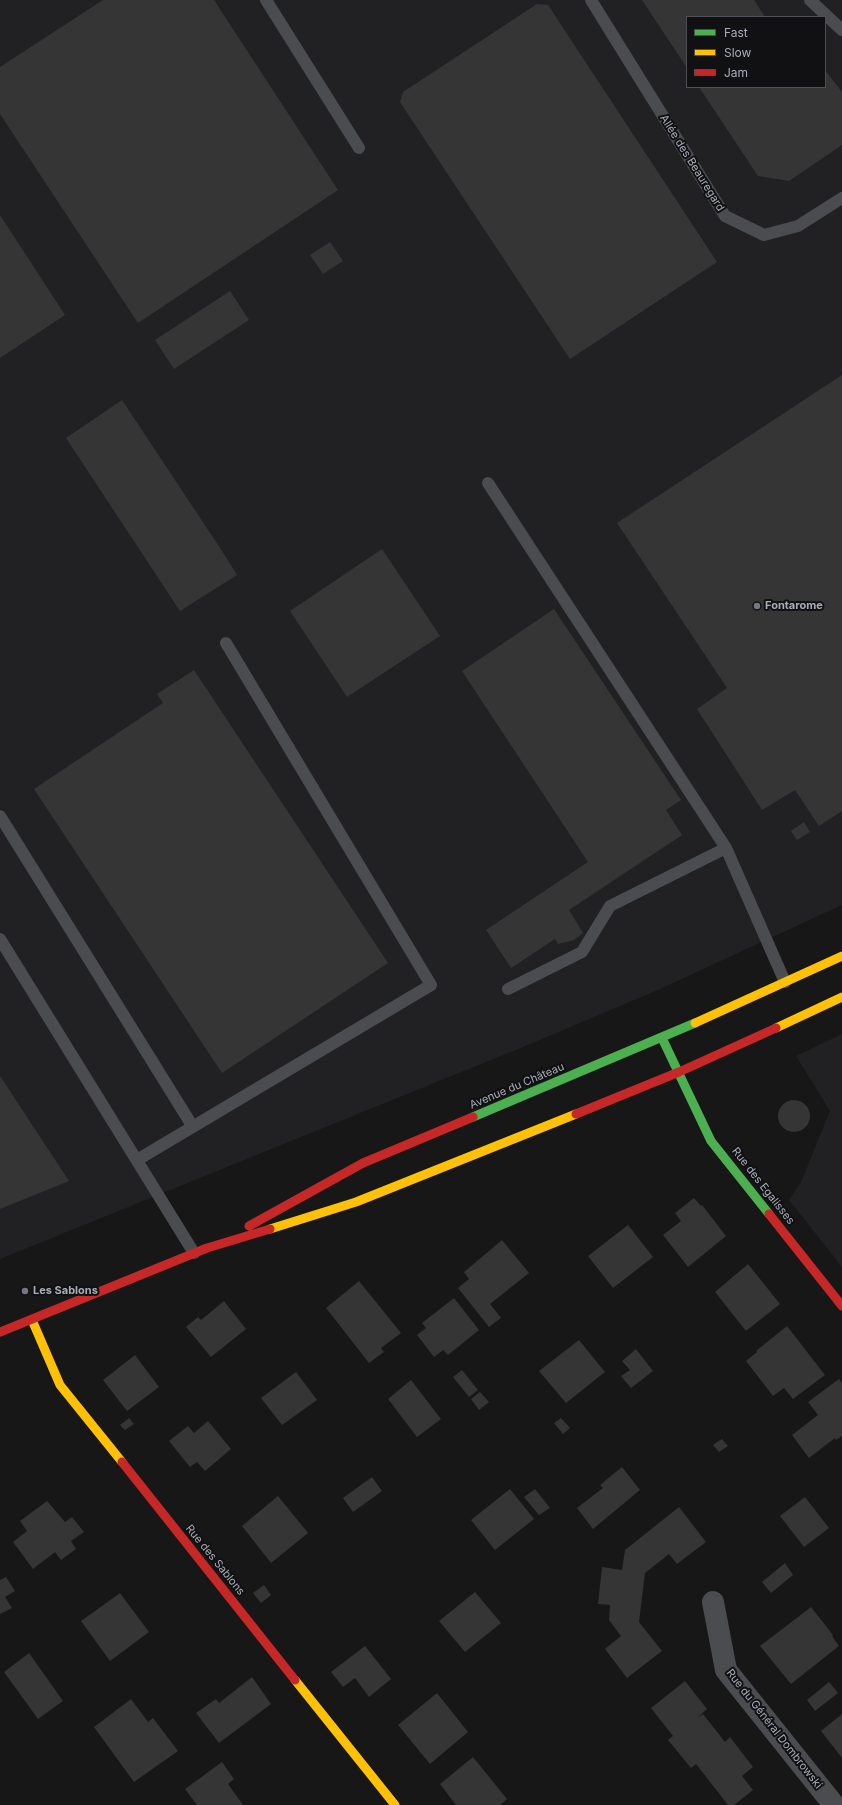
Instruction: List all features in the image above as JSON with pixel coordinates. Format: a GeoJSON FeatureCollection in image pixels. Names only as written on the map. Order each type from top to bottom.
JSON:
{"type":"FeatureCollection","features":[{"type":"Feature","properties":{"kind":"main road","name":"Avenue du Château"},"geometry":{"type":"LineString","coordinates":[[208,1248],[363,1163],[662,1038],[842,956]]}},
{"type":"Feature","properties":{"kind":"main road","name":"Avenue du Château"},"geometry":{"type":"LineString","coordinates":[[0,1332],[194,1253],[356,1202],[679,1072],[842,998]]}},
{"type":"Feature","properties":{"kind":"main road","name":"Rue des Egalisses"},"geometry":{"type":"LineString","coordinates":[[662,1038],[711,1141],[842,1306]]}},
{"type":"Feature","properties":{"kind":"main road","name":"Rue des Sablons"},"geometry":{"type":"LineString","coordinates":[[32,1320],[60,1385],[395,1805]]}},
{"type":"Feature","properties":{"kind":"street","name":"Rue du Général Dombrowski"},"geometry":{"type":"LineString","coordinates":[[713,1602],[726,1670],[834,1805]]}},
{"type":"Feature","properties":{"kind":"lane"},"geometry":{"type":"LineString","coordinates":[[266,0],[359,148]]}},
{"type":"Feature","properties":{"kind":"lane","name":"Allée des Beauregard"},"geometry":{"type":"LineString","coordinates":[[591,0],[725,216],[764,235],[798,226],[842,198]]}},
{"type":"Feature","properties":{"kind":"lane"},"geometry":{"type":"LineString","coordinates":[[810,0],[842,30]]}},
{"type":"Feature","properties":{"kind":"lane"},"geometry":{"type":"LineString","coordinates":[[488,483],[726,848],[785,982]]}},
{"type":"Feature","properties":{"kind":"lane"},"geometry":{"type":"LineString","coordinates":[[137,1160],[431,985],[226,643]]}},
{"type":"Feature","properties":{"kind":"lane"},"geometry":{"type":"LineString","coordinates":[[0,816],[193,1127]]}},
{"type":"Feature","properties":{"kind":"lane"},"geometry":{"type":"LineString","coordinates":[[508,988],[582,952],[610,906],[726,848]]}},
{"type":"Feature","properties":{"kind":"lane"},"geometry":{"type":"LineString","coordinates":[[0,939],[194,1253]]}},
{"type":"Feature","properties":{"kind":"shaded area"},"geometry":{"type":"Polygon","coordinates":[[[0,0],[842,0],[842,905],[660,989],[528,1045],[0,1259],[0,0]]]}},
{"type":"Feature","properties":{"kind":"shaded area"},"geometry":{"type":"Polygon","coordinates":[[[842,1034],[842,1267],[789,1200],[801,1182],[830,1111],[796,1056],[842,1034]]]}},
{"type":"Feature","properties":{"kind":"building"},"geometry":{"type":"Polygon","coordinates":[[[103,0],[214,0],[338,190],[138,323],[0,114],[0,67],[103,0]]]}},
{"type":"Feature","properties":{"kind":"building"},"geometry":{"type":"Polygon","coordinates":[[[642,0],[754,0],[764,16],[686,16],[686,66],[642,0]]]}},
{"type":"Feature","properties":{"kind":"building"},"geometry":{"type":"Polygon","coordinates":[[[537,4],[548,5],[717,262],[570,359],[400,102],[403,92],[537,4]]]}},
{"type":"Feature","properties":{"kind":"building"},"geometry":{"type":"Polygon","coordinates":[[[826,71],[842,92],[842,145],[789,181],[758,176],[700,88],[826,88],[826,71]]]}},
{"type":"Feature","properties":{"kind":"building"},"geometry":{"type":"Polygon","coordinates":[[[0,215],[65,315],[0,358],[0,215]]]}},
{"type":"Feature","properties":{"kind":"building"},"geometry":{"type":"Polygon","coordinates":[[[330,242],[343,261],[323,274],[310,255],[330,242]]]}},
{"type":"Feature","properties":{"kind":"building"},"geometry":{"type":"Polygon","coordinates":[[[230,291],[249,320],[174,369],[155,340],[230,291]]]}},
{"type":"Feature","properties":{"kind":"building","name":"Fontarome"},"geometry":{"type":"Polygon","coordinates":[[[842,375],[842,811],[819,826],[795,790],[762,810],[697,709],[727,688],[617,523],[842,375]]]}},
{"type":"Feature","properties":{"kind":"building"},"geometry":{"type":"Polygon","coordinates":[[[122,400],[237,575],[180,611],[66,438],[122,400]]]}},
{"type":"Feature","properties":{"kind":"building"},"geometry":{"type":"Polygon","coordinates":[[[382,549],[440,636],[347,697],[290,611],[382,549]]]}},
{"type":"Feature","properties":{"kind":"building"},"geometry":{"type":"Polygon","coordinates":[[[554,609],[681,800],[666,810],[682,835],[569,910],[583,933],[574,940],[558,944],[555,939],[511,968],[486,930],[588,862],[462,671],[554,609]]]}},
{"type":"Feature","properties":{"kind":"building"},"geometry":{"type":"Polygon","coordinates":[[[194,670],[388,963],[222,1073],[34,789],[163,703],[157,694],[194,670]]]}},
{"type":"Feature","properties":{"kind":"building"},"geometry":{"type":"Polygon","coordinates":[[[804,822],[810,832],[797,840],[791,831],[804,822]]]}},
{"type":"Feature","properties":{"kind":"building"},"geometry":{"type":"Polygon","coordinates":[[[0,1076],[69,1181],[0,1209],[0,1076]]]}},
{"type":"Feature","properties":{"kind":"building"},"geometry":{"type":"Polygon","coordinates":[[[791,1100],[797,1100],[807,1107],[810,1116],[809,1122],[803,1129],[797,1132],[791,1132],[781,1125],[778,1119],[778,1113],[785,1103],[791,1100]]]}},
{"type":"Feature","properties":{"kind":"building"},"geometry":{"type":"Polygon","coordinates":[[[694,1198],[701,1206],[702,1205],[726,1236],[688,1267],[663,1235],[681,1221],[675,1213],[694,1198]]]}},
{"type":"Feature","properties":{"kind":"building"},"geometry":{"type":"Polygon","coordinates":[[[628,1225],[653,1257],[613,1288],[588,1256],[628,1225]]]}},
{"type":"Feature","properties":{"kind":"building"},"geometry":{"type":"Polygon","coordinates":[[[502,1240],[529,1273],[490,1304],[501,1318],[489,1327],[458,1288],[469,1279],[464,1272],[502,1240]]]}},
{"type":"Feature","properties":{"kind":"building"},"geometry":{"type":"Polygon","coordinates":[[[748,1264],[780,1304],[746,1331],[715,1292],[748,1264]]]}},
{"type":"Feature","properties":{"kind":"building"},"geometry":{"type":"Polygon","coordinates":[[[359,1281],[401,1333],[381,1348],[384,1352],[369,1363],[326,1308],[359,1281]]]}},
{"type":"Feature","properties":{"kind":"building"},"geometry":{"type":"Polygon","coordinates":[[[454,1298],[479,1330],[448,1355],[443,1350],[434,1357],[417,1335],[426,1328],[422,1323],[454,1298]]]}},
{"type":"Feature","properties":{"kind":"building"},"geometry":{"type":"Polygon","coordinates":[[[224,1301],[246,1329],[211,1357],[186,1327],[198,1317],[201,1320],[224,1301]]]}},
{"type":"Feature","properties":{"kind":"building"},"geometry":{"type":"Polygon","coordinates":[[[787,1326],[825,1375],[793,1399],[784,1388],[773,1396],[746,1361],[787,1326]]]}},
{"type":"Feature","properties":{"kind":"building"},"geometry":{"type":"Polygon","coordinates":[[[579,1340],[605,1372],[566,1403],[539,1371],[579,1340]]]}},
{"type":"Feature","properties":{"kind":"building"},"geometry":{"type":"Polygon","coordinates":[[[636,1349],[653,1371],[631,1388],[621,1376],[630,1370],[622,1361],[636,1349]]]}},
{"type":"Feature","properties":{"kind":"building"},"geometry":{"type":"Polygon","coordinates":[[[135,1355],[159,1387],[127,1411],[103,1380],[135,1355]]]}},
{"type":"Feature","properties":{"kind":"building"},"geometry":{"type":"Polygon","coordinates":[[[462,1370],[478,1390],[469,1397],[453,1377],[462,1370]]]}},
{"type":"Feature","properties":{"kind":"building"},"geometry":{"type":"Polygon","coordinates":[[[296,1372],[317,1400],[282,1425],[261,1398],[296,1372]]]}},
{"type":"Feature","properties":{"kind":"building"},"geometry":{"type":"Polygon","coordinates":[[[839,1379],[842,1383],[842,1436],[836,1440],[835,1438],[809,1458],[792,1435],[818,1415],[808,1402],[839,1379]]]}},
{"type":"Feature","properties":{"kind":"building"},"geometry":{"type":"Polygon","coordinates":[[[411,1380],[441,1419],[417,1437],[388,1399],[411,1380]]]}},
{"type":"Feature","properties":{"kind":"building"},"geometry":{"type":"Polygon","coordinates":[[[480,1392],[489,1402],[479,1410],[471,1399],[480,1392]]]}},
{"type":"Feature","properties":{"kind":"building"},"geometry":{"type":"Polygon","coordinates":[[[129,1418],[134,1424],[125,1430],[120,1425],[129,1418]]]}},
{"type":"Feature","properties":{"kind":"building"},"geometry":{"type":"Polygon","coordinates":[[[561,1418],[570,1428],[563,1434],[554,1423],[561,1418]]]}},
{"type":"Feature","properties":{"kind":"building"},"geometry":{"type":"Polygon","coordinates":[[[208,1421],[231,1449],[205,1471],[197,1462],[190,1467],[169,1441],[188,1426],[194,1433],[208,1421]]]}},
{"type":"Feature","properties":{"kind":"building"},"geometry":{"type":"Polygon","coordinates":[[[722,1439],[728,1446],[719,1452],[713,1445],[722,1439]]]}},
{"type":"Feature","properties":{"kind":"building"},"geometry":{"type":"Polygon","coordinates":[[[622,1467],[640,1490],[593,1529],[577,1508],[603,1488],[600,1485],[622,1467]]]}},
{"type":"Feature","properties":{"kind":"building"},"geometry":{"type":"Polygon","coordinates":[[[372,1477],[382,1491],[353,1512],[343,1498],[372,1477]]]}},
{"type":"Feature","properties":{"kind":"building"},"geometry":{"type":"Polygon","coordinates":[[[510,1489],[534,1519],[495,1550],[471,1520],[510,1489]]]}},
{"type":"Feature","properties":{"kind":"building"},"geometry":{"type":"Polygon","coordinates":[[[535,1489],[550,1508],[539,1515],[524,1497],[535,1489]]]}},
{"type":"Feature","properties":{"kind":"building"},"geometry":{"type":"Polygon","coordinates":[[[278,1496],[308,1533],[271,1563],[242,1526],[278,1496]]]}},
{"type":"Feature","properties":{"kind":"building"},"geometry":{"type":"Polygon","coordinates":[[[805,1497],[829,1528],[804,1547],[780,1516],[805,1497]]]}},
{"type":"Feature","properties":{"kind":"building"},"geometry":{"type":"Polygon","coordinates":[[[47,1501],[65,1522],[72,1517],[84,1532],[71,1541],[76,1549],[61,1560],[55,1552],[33,1569],[13,1542],[27,1531],[20,1521],[47,1501]]]}},
{"type":"Feature","properties":{"kind":"building"},"geometry":{"type":"Polygon","coordinates":[[[679,1507],[706,1542],[677,1564],[669,1554],[645,1573],[639,1622],[662,1651],[627,1678],[605,1649],[621,1636],[609,1620],[610,1605],[598,1604],[602,1567],[622,1570],[625,1550],[679,1507]]]}},
{"type":"Feature","properties":{"kind":"building"},"geometry":{"type":"Polygon","coordinates":[[[785,1563],[793,1575],[771,1593],[762,1582],[785,1563]]]}},
{"type":"Feature","properties":{"kind":"building"},"geometry":{"type":"Polygon","coordinates":[[[6,1577],[15,1591],[5,1597],[12,1608],[0,1614],[0,1580],[6,1577]]]}},
{"type":"Feature","properties":{"kind":"building"},"geometry":{"type":"Polygon","coordinates":[[[264,1585],[271,1595],[261,1603],[253,1593],[264,1585]]]}},
{"type":"Feature","properties":{"kind":"building"},"geometry":{"type":"Polygon","coordinates":[[[475,1592],[501,1623],[465,1652],[439,1621],[475,1592]]]}},
{"type":"Feature","properties":{"kind":"building"},"geometry":{"type":"Polygon","coordinates":[[[120,1593],[149,1632],[110,1661],[81,1621],[120,1593]]]}},
{"type":"Feature","properties":{"kind":"building"},"geometry":{"type":"Polygon","coordinates":[[[811,1607],[833,1635],[832,1636],[839,1646],[791,1684],[760,1646],[811,1607]]]}},
{"type":"Feature","properties":{"kind":"building"},"geometry":{"type":"Polygon","coordinates":[[[365,1646],[391,1679],[369,1697],[355,1678],[343,1687],[331,1672],[365,1646]]]}},
{"type":"Feature","properties":{"kind":"building"},"geometry":{"type":"Polygon","coordinates":[[[29,1653],[63,1701],[38,1719],[4,1672],[29,1653]]]}},
{"type":"Feature","properties":{"kind":"building"},"geometry":{"type":"Polygon","coordinates":[[[252,1677],[271,1704],[219,1743],[196,1713],[216,1699],[219,1703],[252,1677]]]}},
{"type":"Feature","properties":{"kind":"building"},"geometry":{"type":"Polygon","coordinates":[[[685,1681],[707,1709],[696,1719],[703,1714],[725,1742],[730,1737],[753,1767],[742,1776],[753,1790],[734,1805],[728,1805],[696,1764],[691,1768],[668,1740],[673,1736],[651,1708],[685,1681]]]}},
{"type":"Feature","properties":{"kind":"building"},"geometry":{"type":"Polygon","coordinates":[[[829,1682],[838,1693],[815,1711],[807,1700],[829,1682]]]}},
{"type":"Feature","properties":{"kind":"building"},"geometry":{"type":"Polygon","coordinates":[[[437,1693],[468,1732],[430,1764],[398,1725],[437,1693]]]}},
{"type":"Feature","properties":{"kind":"building"},"geometry":{"type":"Polygon","coordinates":[[[131,1699],[148,1722],[153,1718],[178,1751],[134,1782],[94,1727],[131,1699]]]}},
{"type":"Feature","properties":{"kind":"building"},"geometry":{"type":"Polygon","coordinates":[[[842,1714],[842,1758],[821,1731],[842,1714]]]}},
{"type":"Feature","properties":{"kind":"building"},"geometry":{"type":"Polygon","coordinates":[[[473,1757],[507,1799],[500,1805],[456,1805],[440,1784],[473,1757]]]}},
{"type":"Feature","properties":{"kind":"building"},"geometry":{"type":"Polygon","coordinates":[[[222,1762],[234,1779],[228,1784],[243,1805],[197,1805],[185,1789],[222,1762]]]}},
{"type":"Feature","properties":{"kind":"traffic: fast"},"geometry":{"type":"LineString","coordinates":[[473,1117],[695,1023]]}},
{"type":"Feature","properties":{"kind":"traffic: fast"},"geometry":{"type":"LineString","coordinates":[[662,1038],[711,1141],[769,1214]]}},
{"type":"Feature","properties":{"kind":"traffic: slow"},"geometry":{"type":"LineString","coordinates":[[695,1023],[842,956]]}},
{"type":"Feature","properties":{"kind":"traffic: slow"},"geometry":{"type":"LineString","coordinates":[[776,1028],[842,997]]}},
{"type":"Feature","properties":{"kind":"traffic: slow"},"geometry":{"type":"LineString","coordinates":[[270,1229],[356,1202],[576,1114]]}},
{"type":"Feature","properties":{"kind":"traffic: slow"},"geometry":{"type":"LineString","coordinates":[[32,1320],[60,1385],[122,1462]]}},
{"type":"Feature","properties":{"kind":"traffic: slow"},"geometry":{"type":"LineString","coordinates":[[295,1680],[395,1805]]}},
{"type":"Feature","properties":{"kind":"traffic: jam"},"geometry":{"type":"LineString","coordinates":[[576,1114],[679,1072],[776,1028]]}},
{"type":"Feature","properties":{"kind":"traffic: jam"},"geometry":{"type":"LineString","coordinates":[[249,1226],[363,1163],[473,1117]]}},
{"type":"Feature","properties":{"kind":"traffic: jam"},"geometry":{"type":"LineString","coordinates":[[769,1214],[842,1306]]}},
{"type":"Feature","properties":{"kind":"traffic: jam"},"geometry":{"type":"LineString","coordinates":[[0,1332],[207,1248],[270,1229]]}},
{"type":"Feature","properties":{"kind":"traffic: jam"},"geometry":{"type":"LineString","coordinates":[[122,1462],[295,1680]]}},
{"type":"Feature","properties":{"kind":"place","name":"Fontarome"},"geometry":{"type":"Point","coordinates":[757,606]}},
{"type":"Feature","properties":{"kind":"place","name":"Les Sablons"},"geometry":{"type":"Point","coordinates":[25,1291]}}]}
